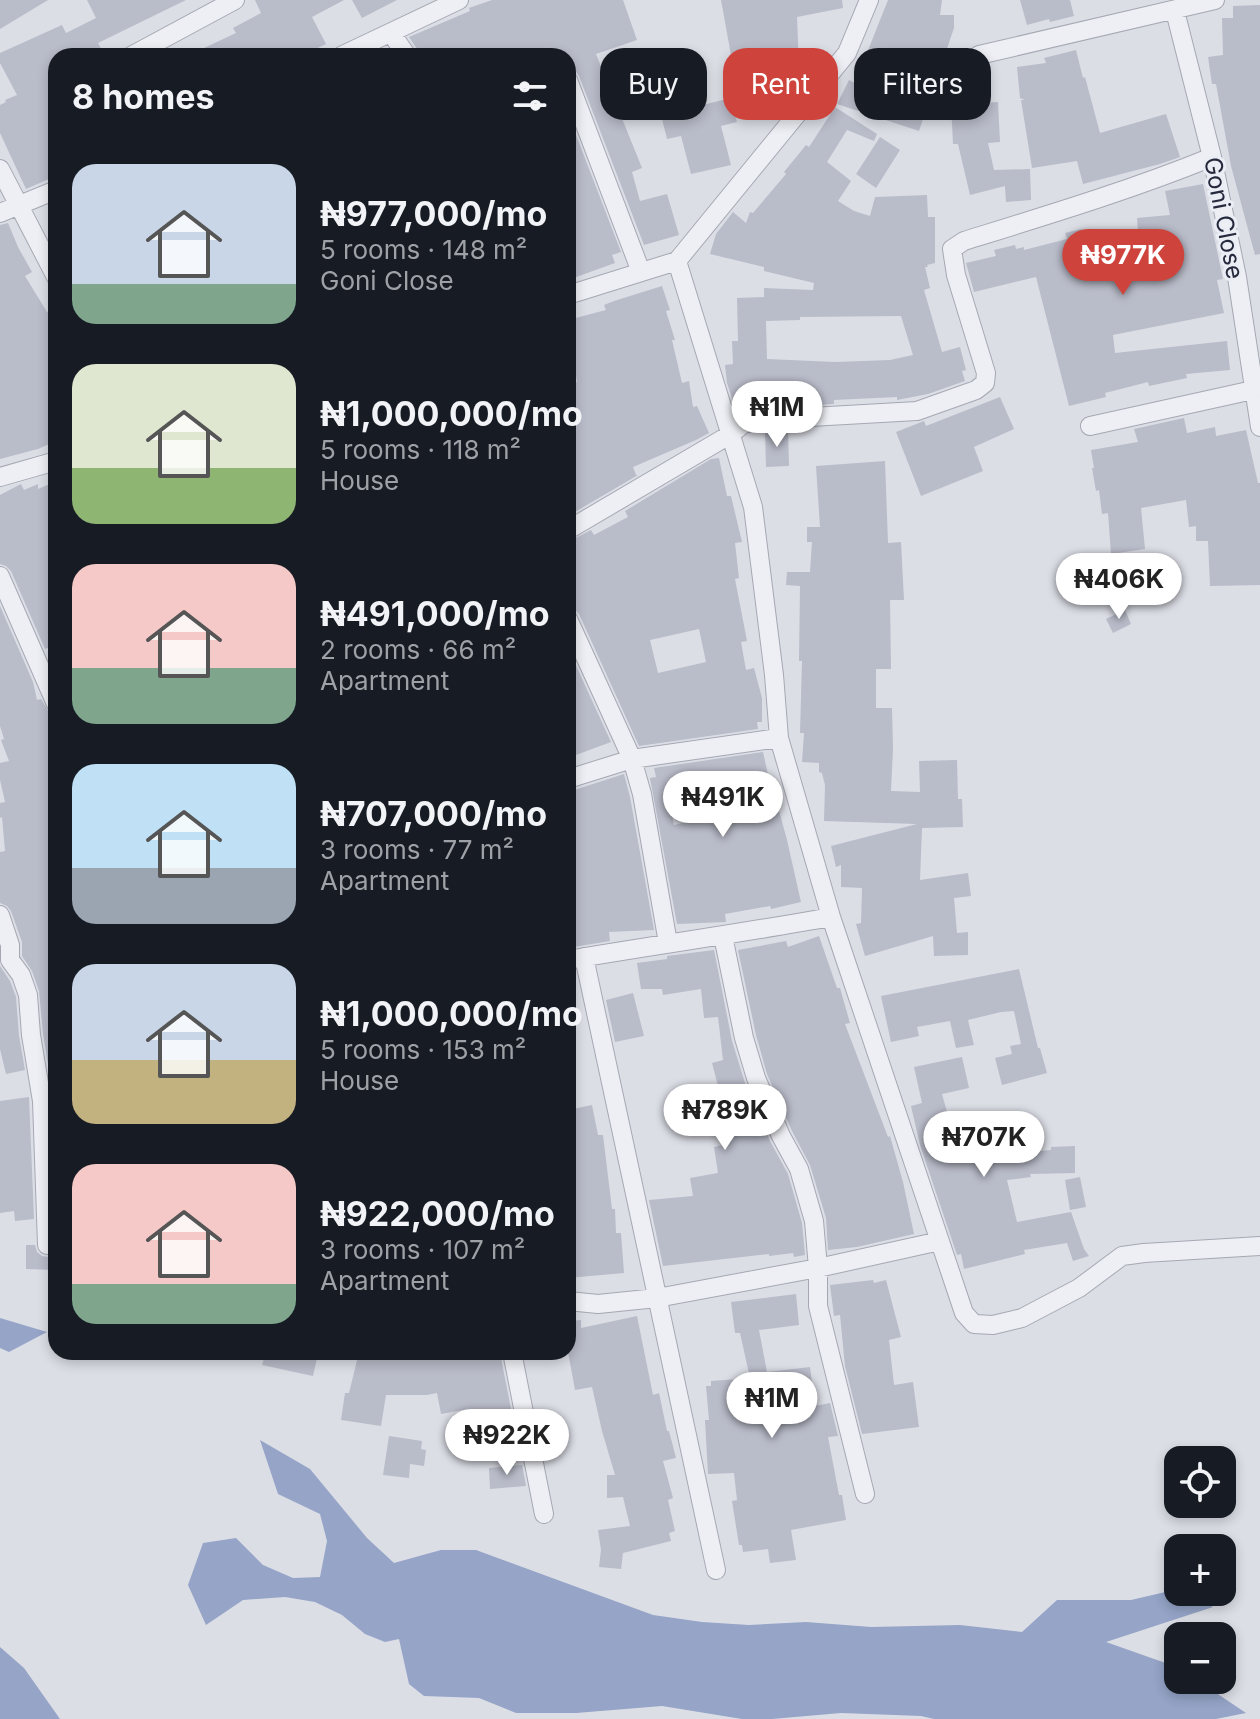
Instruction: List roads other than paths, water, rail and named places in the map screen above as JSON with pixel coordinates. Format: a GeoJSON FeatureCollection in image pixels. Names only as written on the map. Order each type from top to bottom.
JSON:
{"type":"FeatureCollection","features":[{"type":"Feature","properties":{"kind":"street"},"geometry":{"type":"LineString","coordinates":[[358,48],[459,0]]}},
{"type":"Feature","properties":{"kind":"street"},"geometry":{"type":"LineString","coordinates":[[576,292],[677,261],[847,53],[869,0]]}},
{"type":"Feature","properties":{"kind":"street"},"geometry":{"type":"LineString","coordinates":[[991,52],[1215,0]]}},
{"type":"Feature","properties":{"kind":"street"},"geometry":{"type":"LineString","coordinates":[[145,48],[224,2]]}},
{"type":"Feature","properties":{"kind":"street","name":"Goni Close"},"geometry":{"type":"LineString","coordinates":[[1175,11],[1212,157],[1237,277],[1260,427]]}},
{"type":"Feature","properties":{"kind":"street"},"geometry":{"type":"LineString","coordinates":[[391,33],[401,48]]}},
{"type":"Feature","properties":{"kind":"street"},"geometry":{"type":"LineString","coordinates":[[576,101],[641,272]]}},
{"type":"Feature","properties":{"kind":"street"},"geometry":{"type":"LineString","coordinates":[[576,525],[743,424],[759,420],[917,411],[976,390],[985,383],[986,373],[956,275],[952,249],[964,241],[1157,179],[1212,157]]}},
{"type":"Feature","properties":{"kind":"street"},"geometry":{"type":"LineString","coordinates":[[0,169],[48,261]]}},
{"type":"Feature","properties":{"kind":"street"},"geometry":{"type":"LineString","coordinates":[[0,213],[48,193]]}},
{"type":"Feature","properties":{"kind":"street"},"geometry":{"type":"LineString","coordinates":[[677,261],[753,507],[779,738],[831,917],[964,1313],[974,1324],[993,1325],[1022,1318],[1079,1288],[1122,1256],[1260,1246]]}},
{"type":"Feature","properties":{"kind":"street"},"geometry":{"type":"LineString","coordinates":[[1090,426],[1253,390]]}},
{"type":"Feature","properties":{"kind":"street"},"geometry":{"type":"LineString","coordinates":[[0,477],[48,463]]}},
{"type":"Feature","properties":{"kind":"street"},"geometry":{"type":"LineString","coordinates":[[0,576],[48,686]]}},
{"type":"Feature","properties":{"kind":"street"},"geometry":{"type":"LineString","coordinates":[[576,636],[632,759],[642,794],[668,943]]}},
{"type":"Feature","properties":{"kind":"street"},"geometry":{"type":"LineString","coordinates":[[576,776],[632,759],[779,738]]}},
{"type":"Feature","properties":{"kind":"street"},"geometry":{"type":"LineString","coordinates":[[0,915],[10,945],[10,960],[21,975],[28,995],[31,1035],[48,1097]]}},
{"type":"Feature","properties":{"kind":"street"},"geometry":{"type":"LineString","coordinates":[[716,1570],[657,1298],[576,958],[831,917]]}},
{"type":"Feature","properties":{"kind":"street"},"geometry":{"type":"LineString","coordinates":[[723,936],[744,1038],[756,1078],[799,1169],[814,1221],[818,1306],[865,1494]]}},
{"type":"Feature","properties":{"kind":"street"},"geometry":{"type":"LineString","coordinates":[[47,1245],[48,1173]]}},
{"type":"Feature","properties":{"kind":"street"},"geometry":{"type":"LineString","coordinates":[[576,1302],[598,1304],[657,1298],[940,1241]]}},
{"type":"Feature","properties":{"kind":"street"},"geometry":{"type":"LineString","coordinates":[[514,1360],[544,1514]]}},
{"type":"Feature","properties":{"kind":"water"},"geometry":{"type":"Polygon","coordinates":[[[0,1318],[47,1332],[9,1352],[0,1348],[0,1318]]]}},
{"type":"Feature","properties":{"kind":"water"},"geometry":{"type":"Polygon","coordinates":[[[260,1440],[310,1469],[367,1538],[394,1563],[441,1550],[476,1550],[653,1615],[702,1622],[749,1625],[806,1622],[871,1627],[960,1625],[1022,1632],[1057,1600],[1131,1600],[1164,1592],[1164,1606],[1213,1607],[1106,1642],[1164,1662],[1164,1694],[1218,1694],[1246,1713],[1216,1719],[934,1719],[841,1713],[742,1719],[662,1706],[576,1713],[516,1713],[479,1698],[424,1696],[409,1684],[399,1639],[385,1642],[365,1634],[342,1615],[315,1602],[285,1597],[243,1600],[206,1625],[188,1585],[203,1543],[236,1538],[263,1565],[293,1578],[320,1577],[327,1541],[320,1514],[278,1494],[260,1440]]]}},
{"type":"Feature","properties":{"kind":"water"},"geometry":{"type":"Polygon","coordinates":[[[0,1647],[24,1668],[60,1719],[0,1719],[0,1647]]]}}]}
